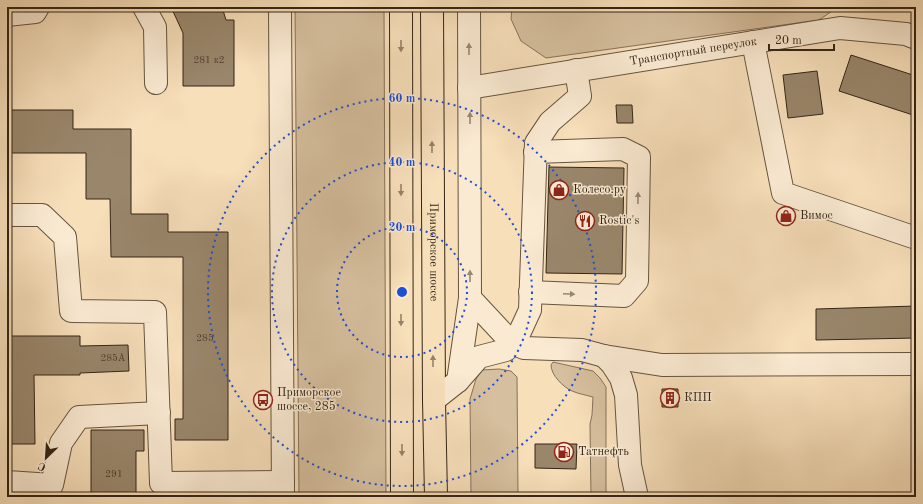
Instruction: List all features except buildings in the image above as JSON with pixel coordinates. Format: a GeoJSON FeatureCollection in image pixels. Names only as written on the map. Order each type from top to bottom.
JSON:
{"type":"FeatureCollection","features":[{"type":"Feature","properties":{"kind":"highway"},"geometry":{"type":"LineString","coordinates":[[401,7],[402,497]]}},
{"type":"Feature","properties":{"kind":"highway","name":"Приморское шоссе"},"geometry":{"type":"LineString","coordinates":[[432,7],[434,400],[436,497]]}},
{"type":"Feature","properties":{"kind":"street"},"geometry":{"type":"LineString","coordinates":[[7,15],[35,12],[38,7]]}},
{"type":"Feature","properties":{"kind":"street"},"geometry":{"type":"LineString","coordinates":[[144,7],[155,27],[156,83]]}},
{"type":"Feature","properties":{"kind":"street"},"geometry":{"type":"LineString","coordinates":[[7,216],[42,215],[65,237],[71,311],[155,312],[161,483],[283,489],[280,7]]}},
{"type":"Feature","properties":{"kind":"street"},"geometry":{"type":"LineString","coordinates":[[458,381],[470,298],[469,7]]}},
{"type":"Feature","properties":{"kind":"street","name":"Транспортный переулок"},"geometry":{"type":"LineString","coordinates":[[470,88],[840,28],[906,34],[916,38]]}},
{"type":"Feature","properties":{"kind":"street"},"geometry":{"type":"LineString","coordinates":[[753,42],[782,193],[916,238]]}},
{"type":"Feature","properties":{"kind":"street"},"geometry":{"type":"LineString","coordinates":[[434,400],[458,381],[479,356],[506,350],[518,336],[530,310],[536,143],[550,122],[580,96],[576,70]]}},
{"type":"Feature","properties":{"kind":"street"},"geometry":{"type":"LineString","coordinates":[[530,292],[624,296],[637,281],[639,157],[622,149],[535,152]]}},
{"type":"Feature","properties":{"kind":"street"},"geometry":{"type":"LineString","coordinates":[[470,298],[512,343],[524,348],[582,350],[604,356],[662,365],[916,364]]}},
{"type":"Feature","properties":{"kind":"street"},"geometry":{"type":"LineString","coordinates":[[604,356],[612,364],[621,378],[626,394],[630,465],[637,497]]}},
{"type":"Feature","properties":{"kind":"street"},"geometry":{"type":"LineString","coordinates":[[7,482],[52,491],[60,442],[79,417],[159,413]]}},
{"type":"Feature","properties":{"kind":"shaded area"},"geometry":{"type":"Polygon","coordinates":[[[295,7],[384,7],[386,497],[299,497],[295,7]]]}},
{"type":"Feature","properties":{"kind":"shaded area"},"geometry":{"type":"Polygon","coordinates":[[[512,7],[838,7],[819,20],[546,58],[521,41],[511,19],[512,7]]]}},
{"type":"Feature","properties":{"kind":"shaded area"},"geometry":{"type":"Polygon","coordinates":[[[553,362],[593,371],[606,387],[606,491],[610,497],[591,497],[590,424],[593,397],[572,391],[561,384],[553,373],[551,365],[553,362]]]}},
{"type":"Feature","properties":{"kind":"shaded area"},"geometry":{"type":"Polygon","coordinates":[[[499,369],[511,371],[517,377],[518,497],[471,497],[470,399],[476,379],[482,370],[499,369]]]}},
{"type":"Feature","properties":{"kind":"place","name":"Колесо.ру"},"geometry":{"type":"Point","coordinates":[559,190]}},
{"type":"Feature","properties":{"kind":"place","name":"Вимос"},"geometry":{"type":"Point","coordinates":[786,216]}},
{"type":"Feature","properties":{"kind":"place","name":"Rostic's"},"geometry":{"type":"Point","coordinates":[585,221]}},
{"type":"Feature","properties":{"kind":"place","name":"КПП"},"geometry":{"type":"Point","coordinates":[670,398]}},
{"type":"Feature","properties":{"kind":"place","name":"Приморское шоссе, 285"},"geometry":{"type":"Point","coordinates":[263,400]}},
{"type":"Feature","properties":{"kind":"place","name":"Татнефть"},"geometry":{"type":"Point","coordinates":[564,452]}}]}
